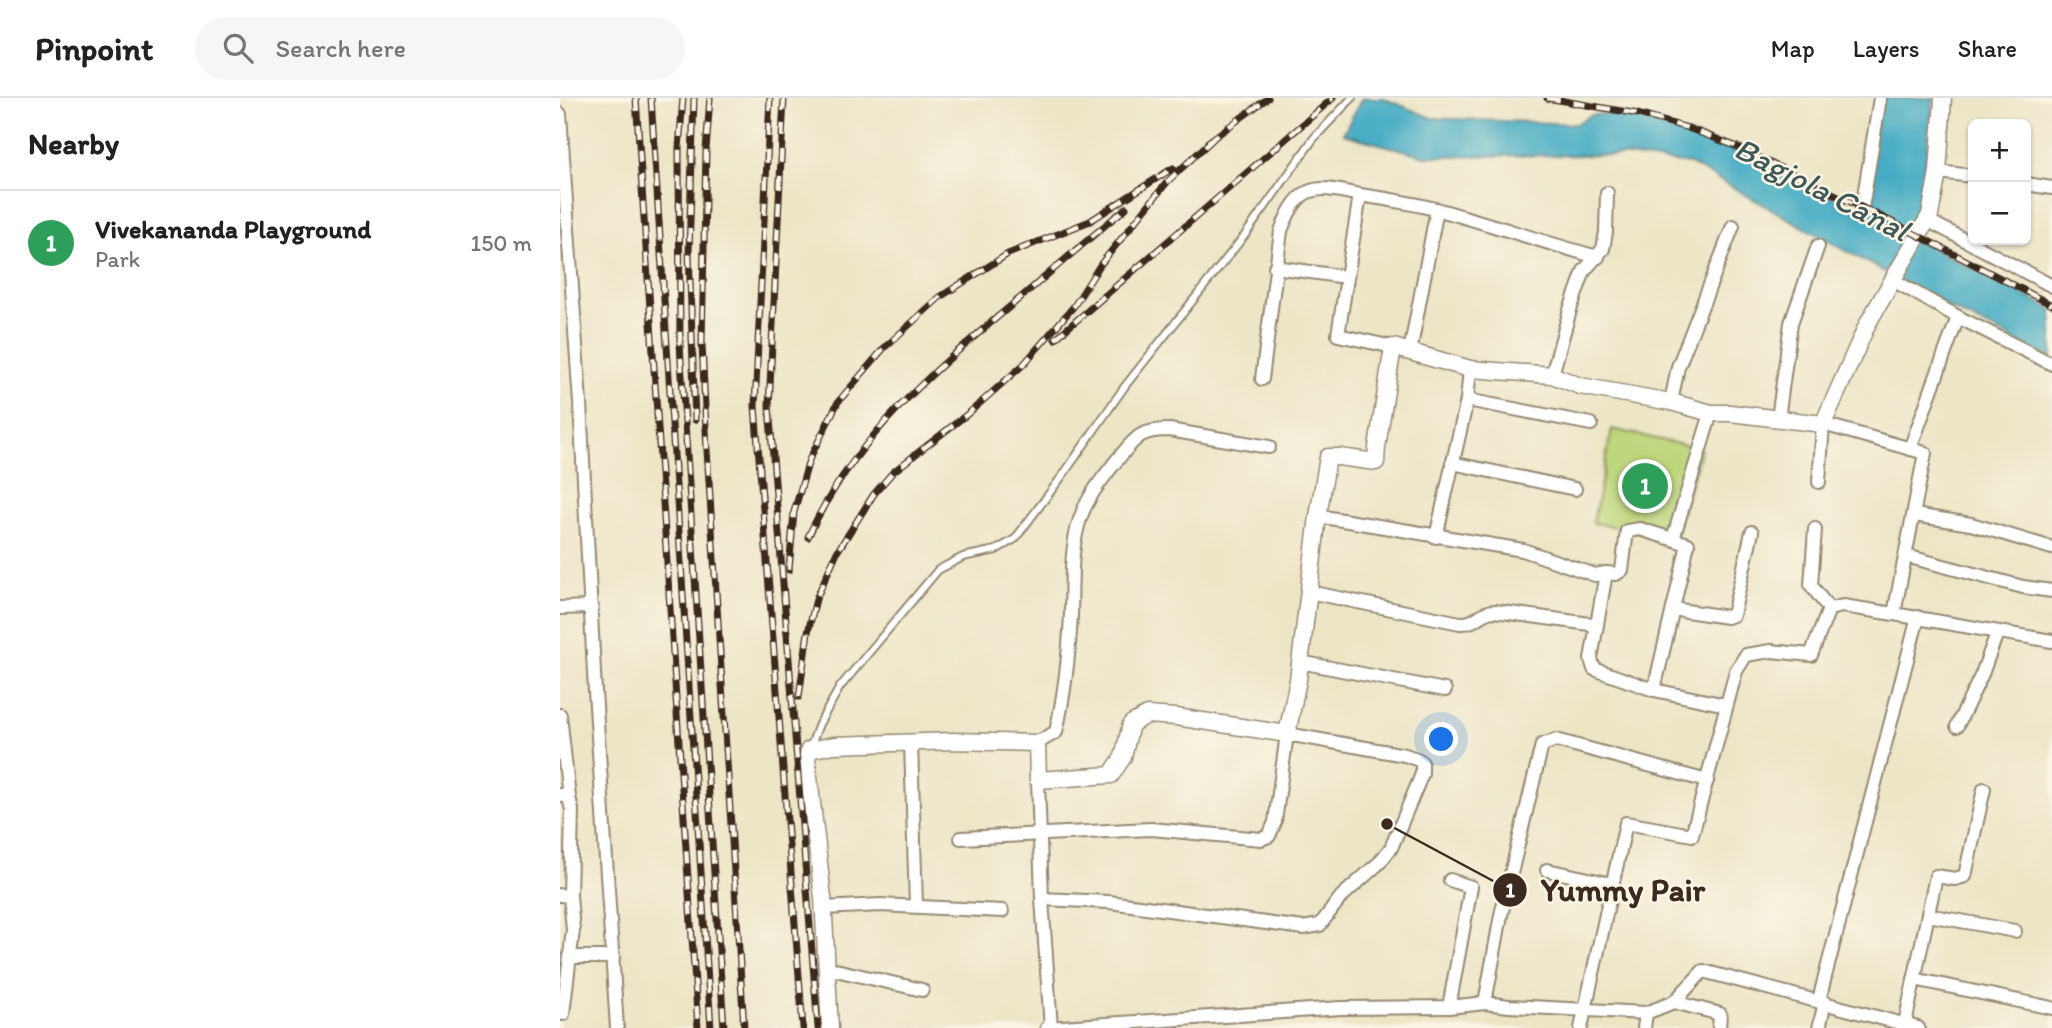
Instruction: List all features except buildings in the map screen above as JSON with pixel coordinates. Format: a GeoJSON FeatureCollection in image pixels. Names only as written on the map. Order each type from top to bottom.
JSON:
{"type":"FeatureCollection","features":[{"type":"Feature","properties":{"kind":"street"},"geometry":{"type":"LineString","coordinates":[[1861,208],[1880,98]]}},
{"type":"Feature","properties":{"kind":"street"},"geometry":{"type":"LineString","coordinates":[[1819,482],[1824,424],[1868,323],[1926,222],[1938,172],[1943,98]]}},
{"type":"Feature","properties":{"kind":"street"},"geometry":{"type":"LineString","coordinates":[[560,114],[617,1028]]}},
{"type":"Feature","properties":{"kind":"street"},"geometry":{"type":"LineString","coordinates":[[1938,172],[1968,175]]}},
{"type":"Feature","properties":{"kind":"street"},"geometry":{"type":"LineString","coordinates":[[2031,185],[2052,188]]}},
{"type":"Feature","properties":{"kind":"street"},"geometry":{"type":"LineString","coordinates":[[1262,379],[1281,231],[1297,201],[1307,192],[1324,188],[1437,209],[1598,257]]}},
{"type":"Feature","properties":{"kind":"street"},"geometry":{"type":"LineString","coordinates":[[1552,375],[1584,271],[1603,249],[1607,193]]}},
{"type":"Feature","properties":{"kind":"street"},"geometry":{"type":"LineString","coordinates":[[1360,195],[1338,335],[1470,369],[1552,375],[1580,386],[1671,402],[1711,414],[1730,413],[1824,424],[1925,453],[1894,614]]}},
{"type":"Feature","properties":{"kind":"street"},"geometry":{"type":"LineString","coordinates":[[1410,352],[1437,209]]}},
{"type":"Feature","properties":{"kind":"street"},"geometry":{"type":"LineString","coordinates":[[1926,222],[2052,286]]}},
{"type":"Feature","properties":{"kind":"street"},"geometry":{"type":"LineString","coordinates":[[1671,402],[1678,367],[1733,226]]}},
{"type":"Feature","properties":{"kind":"street"},"geometry":{"type":"LineString","coordinates":[[1778,419],[1791,323],[1818,246]]}},
{"type":"Feature","properties":{"kind":"street"},"geometry":{"type":"LineString","coordinates":[[1275,267],[1346,277]]}},
{"type":"Feature","properties":{"kind":"street"},"geometry":{"type":"LineString","coordinates":[[1893,280],[1958,317],[2052,364]]}},
{"type":"Feature","properties":{"kind":"street"},"geometry":{"type":"LineString","coordinates":[[1910,449],[1958,317]]}},
{"type":"Feature","properties":{"kind":"street"},"geometry":{"type":"LineString","coordinates":[[961,838],[1151,830],[1251,839],[1269,836],[1275,822],[1300,662],[1328,457],[1377,462],[1393,347]]}},
{"type":"Feature","properties":{"kind":"street"},"geometry":{"type":"LineString","coordinates":[[1436,537],[1467,400],[1470,369]]}},
{"type":"Feature","properties":{"kind":"street"},"geometry":{"type":"LineString","coordinates":[[1467,400],[1591,424]]}},
{"type":"Feature","properties":{"kind":"street"},"geometry":{"type":"LineString","coordinates":[[1673,539],[1711,414]]}},
{"type":"Feature","properties":{"kind":"street"},"geometry":{"type":"LineString","coordinates":[[830,1028],[824,908],[807,760],[809,750],[834,745],[1037,743],[1056,732],[1070,635],[1074,543],[1079,520],[1095,489],[1144,431],[1169,430],[1269,447]]}},
{"type":"Feature","properties":{"kind":"street"},"geometry":{"type":"LineString","coordinates":[[1452,463],[1575,489]]}},
{"type":"Feature","properties":{"kind":"street"},"geometry":{"type":"LineString","coordinates":[[1914,515],[1971,524],[2052,548]]}},
{"type":"Feature","properties":{"kind":"street"},"geometry":{"type":"LineString","coordinates":[[1318,516],[1523,550],[1595,575],[1616,574],[1622,570],[1627,531],[1640,529],[1688,544],[1654,690]]}},
{"type":"Feature","properties":{"kind":"street"},"geometry":{"type":"LineString","coordinates":[[1815,528],[1811,585],[1829,609]]}},
{"type":"Feature","properties":{"kind":"street"},"geometry":{"type":"LineString","coordinates":[[1673,609],[1727,617],[1733,615],[1752,532]]}},
{"type":"Feature","properties":{"kind":"street"},"geometry":{"type":"LineString","coordinates":[[1906,556],[2023,587],[2052,591]]}},
{"type":"Feature","properties":{"kind":"street"},"geometry":{"type":"LineString","coordinates":[[1606,573],[1591,659],[1594,669],[1654,690],[1726,705]]}},
{"type":"Feature","properties":{"kind":"street"},"geometry":{"type":"LineString","coordinates":[[1308,592],[1460,623],[1474,622],[1484,612],[1495,611],[1597,625]]}},
{"type":"Feature","properties":{"kind":"street"},"geometry":{"type":"LineString","coordinates":[[1829,609],[1843,606],[2052,641]]}},
{"type":"Feature","properties":{"kind":"street"},"geometry":{"type":"LineString","coordinates":[[560,608],[592,607]]}},
{"type":"Feature","properties":{"kind":"street"},"geometry":{"type":"LineString","coordinates":[[1581,1028],[1626,823],[1692,835],[1736,670],[1746,655],[1771,651],[1811,655],[1829,609]]}},
{"type":"Feature","properties":{"kind":"street"},"geometry":{"type":"LineString","coordinates":[[1819,1028],[1822,1001],[1918,617]]}},
{"type":"Feature","properties":{"kind":"street"},"geometry":{"type":"LineString","coordinates":[[1957,726],[1982,674],[1997,633]]}},
{"type":"Feature","properties":{"kind":"street"},"geometry":{"type":"LineString","coordinates":[[1300,662],[1445,690]]}},
{"type":"Feature","properties":{"kind":"street"},"geometry":{"type":"LineString","coordinates":[[560,715],[565,796],[572,810],[565,895],[573,930],[561,1028]]}},
{"type":"Feature","properties":{"kind":"street"},"geometry":{"type":"LineString","coordinates":[[1038,780],[1111,775],[1123,757],[1131,724],[1147,715],[1287,734],[1405,755],[1419,760],[1423,767],[1391,848],[1379,863],[1340,897],[1320,925],[1303,928],[1109,902],[1042,899]]}},
{"type":"Feature","properties":{"kind":"street"},"geometry":{"type":"LineString","coordinates":[[1485,1003],[1501,915],[1542,745],[1556,740],[1707,781]]}},
{"type":"Feature","properties":{"kind":"street"},"geometry":{"type":"LineString","coordinates":[[911,743],[916,906]]}},
{"type":"Feature","properties":{"kind":"street"},"geometry":{"type":"LineString","coordinates":[[1037,743],[1049,1028],[1341,1008],[1449,1007],[1485,1003],[1646,1013],[1674,1002],[1703,971],[1918,1028]]}},
{"type":"Feature","properties":{"kind":"street"},"geometry":{"type":"LineString","coordinates":[[1904,1026],[1936,876],[1955,879],[1965,876],[1984,789]]}},
{"type":"Feature","properties":{"kind":"street"},"geometry":{"type":"LineString","coordinates":[[1547,870],[1612,884]]}},
{"type":"Feature","properties":{"kind":"street"},"geometry":{"type":"LineString","coordinates":[[1449,1007],[1471,887],[1450,880]]}},
{"type":"Feature","properties":{"kind":"street"},"geometry":{"type":"LineString","coordinates":[[824,908],[916,906],[1002,911]]}},
{"type":"Feature","properties":{"kind":"street"},"geometry":{"type":"LineString","coordinates":[[1928,915],[2015,931]]}},
{"type":"Feature","properties":{"kind":"street"},"geometry":{"type":"LineString","coordinates":[[570,957],[613,957]]}},
{"type":"Feature","properties":{"kind":"street"},"geometry":{"type":"LineString","coordinates":[[827,968],[922,990]]}},
{"type":"Feature","properties":{"kind":"street"},"geometry":{"type":"LineString","coordinates":[[1914,979],[2052,1008]]}},
{"type":"Feature","properties":{"kind":"street"},"geometry":{"type":"LineString","coordinates":[[1674,1002],[1720,1014],[1719,1028]]}},
{"type":"Feature","properties":{"kind":"street"},"geometry":{"type":"LineString","coordinates":[[1644,1028],[1646,1013]]}},
{"type":"Feature","properties":{"kind":"lane"},"geometry":{"type":"LineString","coordinates":[[809,750],[818,724],[839,687],[938,570],[963,557],[996,550],[1015,539],[1125,386],[1269,202],[1314,138],[1352,98]]}},
{"type":"Feature","properties":{"kind":"green space"},"geometry":{"type":"Polygon","coordinates":[[[1612,429],[1701,449],[1674,537],[1593,523],[1612,429]]]}},
{"type":"Feature","properties":{"kind":"water"},"geometry":{"type":"Polygon","coordinates":[[[1362,98],[1383,98],[1432,118],[1576,124],[1591,115],[1622,113],[1746,153],[1861,211],[1880,98],[1934,98],[1915,239],[2052,309],[2052,359],[1946,306],[1690,164],[1618,155],[1425,156],[1343,134],[1362,98]]]}},
{"type":"Feature","properties":{"kind":"railway"},"geometry":{"type":"LineString","coordinates":[[636,98],[698,1028]]}},
{"type":"Feature","properties":{"kind":"railway"},"geometry":{"type":"LineString","coordinates":[[651,98],[711,1028]]}},
{"type":"Feature","properties":{"kind":"railway"},"geometry":{"type":"LineString","coordinates":[[683,98],[679,148],[680,345],[724,1028]]}},
{"type":"Feature","properties":{"kind":"railway"},"geometry":{"type":"LineString","coordinates":[[694,98],[689,252],[695,420]]}},
{"type":"Feature","properties":{"kind":"railway"},"geometry":{"type":"LineString","coordinates":[[710,98],[706,150],[702,344],[744,1028]]}},
{"type":"Feature","properties":{"kind":"railway"},"geometry":{"type":"LineString","coordinates":[[770,98],[755,406],[803,1028]]}},
{"type":"Feature","properties":{"kind":"railway"},"geometry":{"type":"LineString","coordinates":[[784,98],[769,406],[818,1028]]}},
{"type":"Feature","properties":{"kind":"railway"},"geometry":{"type":"LineString","coordinates":[[1208,142],[1268,98]]}},
{"type":"Feature","properties":{"kind":"railway"},"geometry":{"type":"LineString","coordinates":[[1055,339],[1333,98]]}},
{"type":"Feature","properties":{"kind":"railway"},"geometry":{"type":"LineString","coordinates":[[1547,98],[1638,114],[1688,128],[1735,146],[1896,224],[2052,305]]}},
{"type":"Feature","properties":{"kind":"railway"},"geometry":{"type":"LineString","coordinates":[[799,697],[808,632],[816,599],[837,552],[874,494],[893,472],[970,412],[1023,365],[1074,306],[1100,265],[1168,181],[1214,138]]}},
{"type":"Feature","properties":{"kind":"railway"},"geometry":{"type":"LineString","coordinates":[[789,570],[794,512],[809,460],[838,402],[884,348],[940,297],[1008,254],[1090,221],[1173,168]]}},
{"type":"Feature","properties":{"kind":"railway"},"geometry":{"type":"LineString","coordinates":[[808,537],[826,502],[848,469],[897,409],[954,355],[1126,208]]}},
{"type":"Feature","properties":{"kind":"place","name":"Vivekananda Playground"},"geometry":{"type":"Point","coordinates":[1645,486]}},
{"type":"Feature","properties":{"kind":"place","name":"Yummy Pair"},"geometry":{"type":"Point","coordinates":[1387,824]}},
{"type":"Feature","properties":{"kind":"water label","name":"Bagjola Canal"},"geometry":{"type":"Point","coordinates":[1822,189]}}]}
